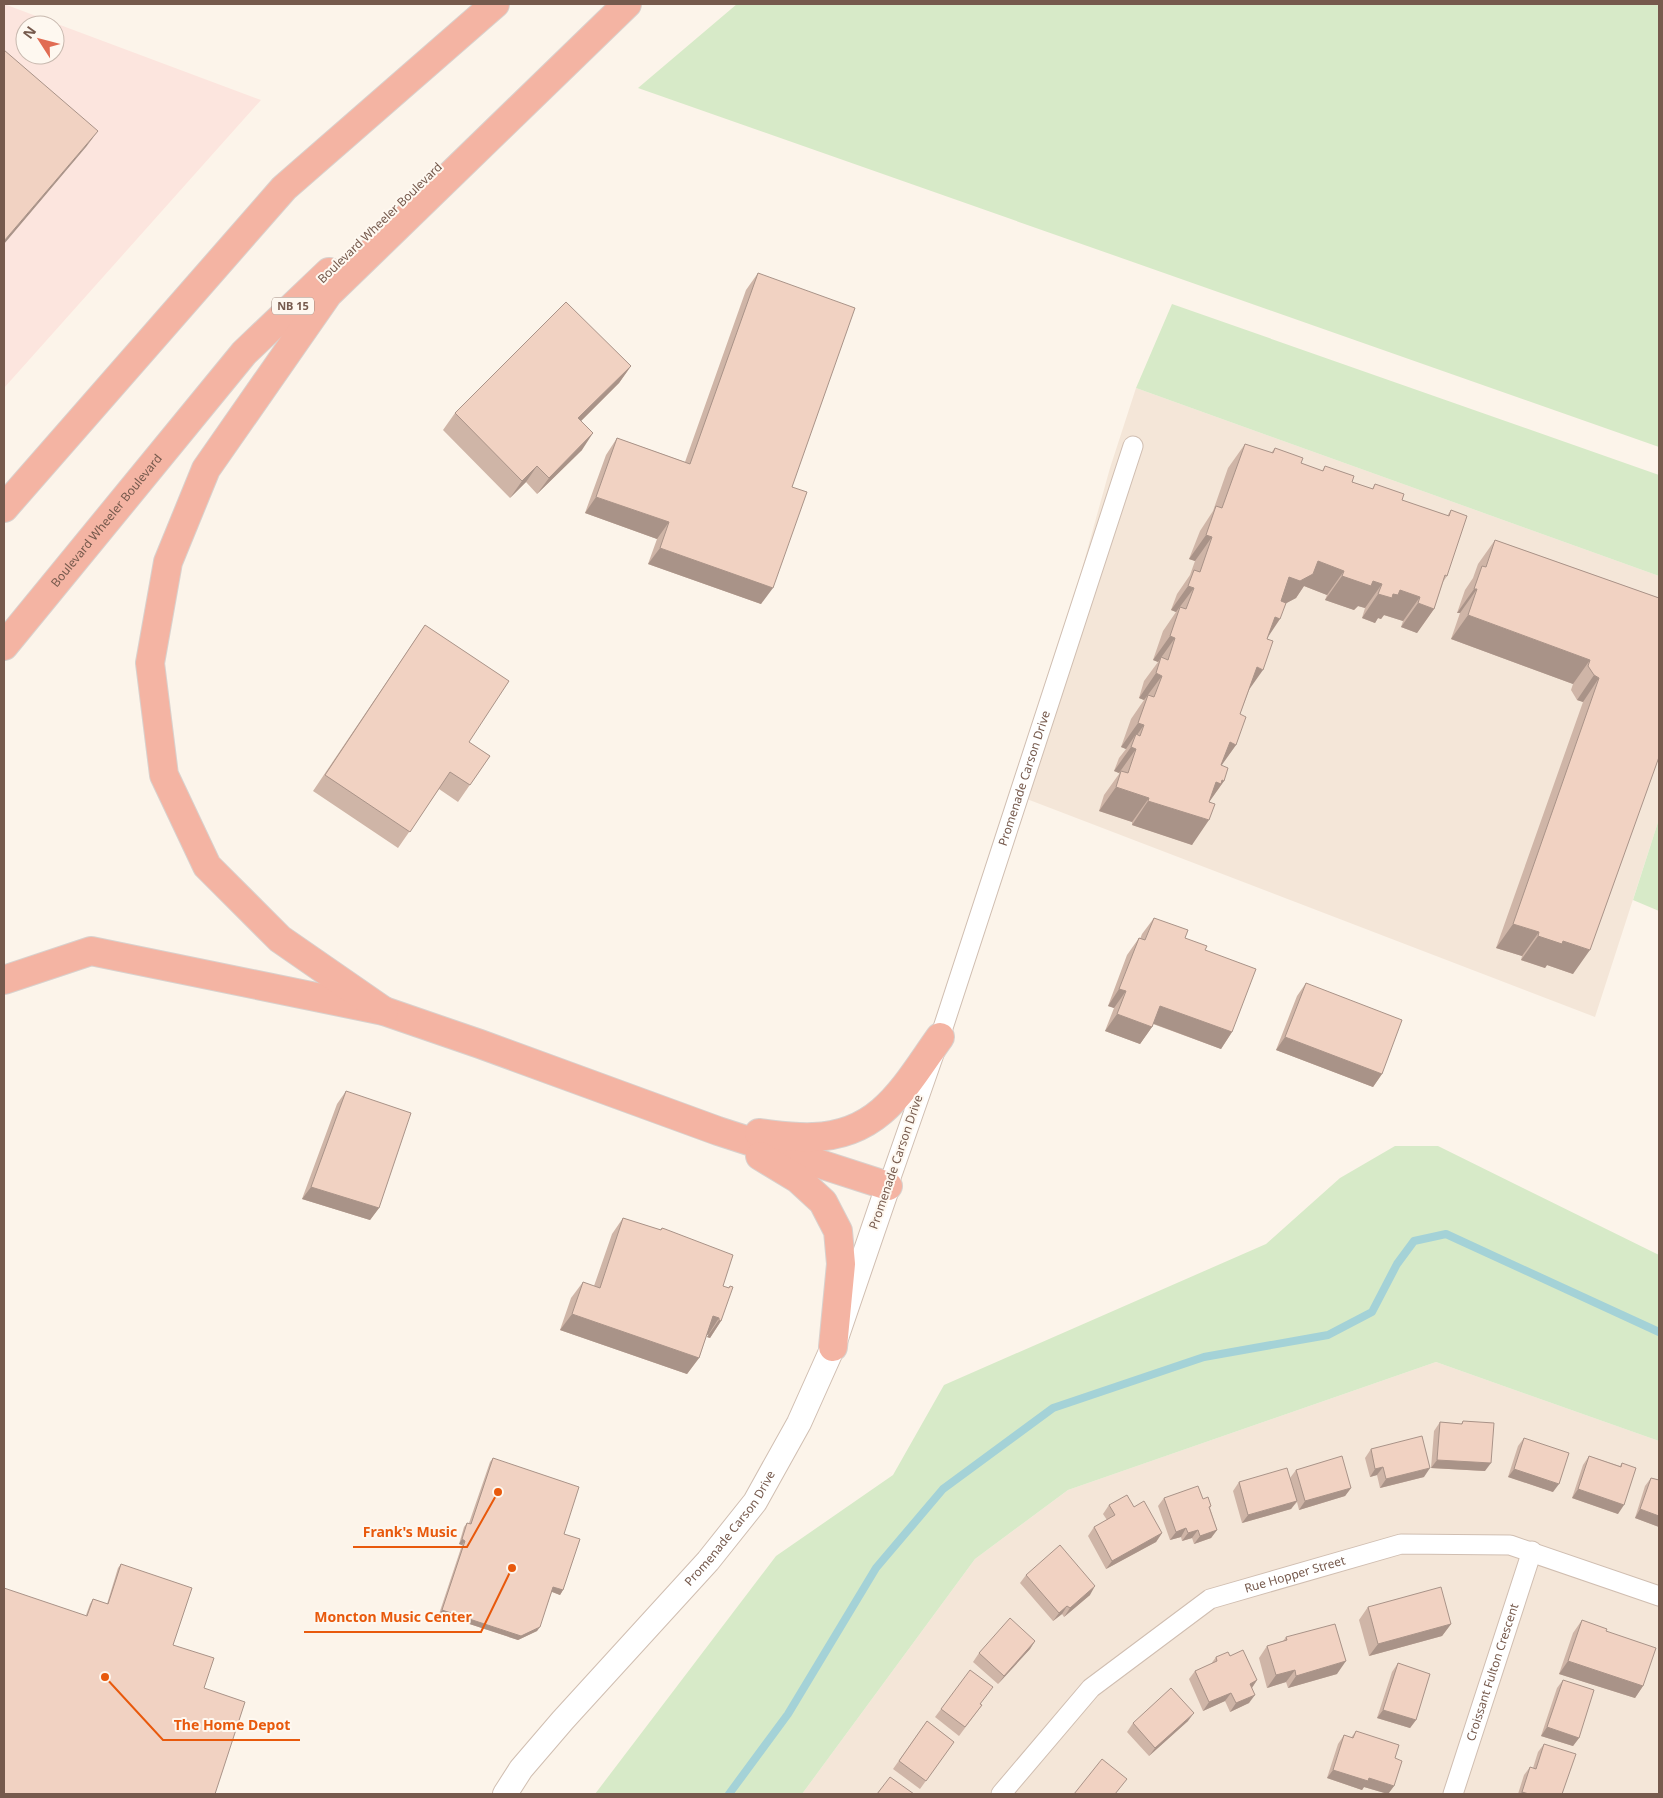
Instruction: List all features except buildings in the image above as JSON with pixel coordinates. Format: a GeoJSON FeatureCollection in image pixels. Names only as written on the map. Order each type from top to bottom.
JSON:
{"type":"FeatureCollection","features":[{"type":"Feature","properties":{"kind":"highway"},"geometry":{"type":"LineString","coordinates":[[4,488],[194,267],[495,4]]}},
{"type":"Feature","properties":{"kind":"highway","name":"Boulevard Wheeler Boulevard"},"geometry":{"type":"LineString","coordinates":[[4,646],[244,353],[552,60],[622,4]]}},
{"type":"Feature","properties":{"kind":"highway"},"geometry":{"type":"LineString","coordinates":[[384,1011],[280,939],[207,866],[164,775],[150,663],[168,562],[206,469],[328,294],[627,4]]}},
{"type":"Feature","properties":{"kind":"highway"},"geometry":{"type":"LineString","coordinates":[[4,508],[284,188]]}},
{"type":"Feature","properties":{"kind":"highway"},"geometry":{"type":"LineString","coordinates":[[4,980],[91,951],[384,1011],[718,1130],[888,1186]]}},
{"type":"Feature","properties":{"kind":"highway"},"geometry":{"type":"LineString","coordinates":[[718,1130],[813,1137],[840,1134],[868,1123],[895,1100],[940,1037]]}},
{"type":"Feature","properties":{"kind":"highway"},"geometry":{"type":"LineString","coordinates":[[718,1130],[798,1179],[823,1202],[827,1209],[838,1231],[841,1264],[833,1347]]}},
{"type":"Feature","properties":{"kind":"street","name":"Promenade Carson Drive"},"geometry":{"type":"LineString","coordinates":[[505,1794],[521,1769],[708,1561],[755,1502],[799,1424],[833,1347],[940,1037],[1133,446]]}},
{"type":"Feature","properties":{"kind":"street","name":"Rue Hopper Street"},"geometry":{"type":"LineString","coordinates":[[1001,1794],[1091,1688],[1210,1599],[1401,1544],[1510,1545],[1659,1596]]}},
{"type":"Feature","properties":{"kind":"street","name":"Croissant Fulton Crescent"},"geometry":{"type":"LineString","coordinates":[[1453,1794],[1532,1551]]}},
{"type":"Feature","properties":{"kind":"shaded area"},"geometry":{"type":"Polygon","coordinates":[[[4,4],[33,15],[15,15],[15,65],[65,65],[65,27],[261,100],[4,388],[4,4]]]}},
{"type":"Feature","properties":{"kind":"shaded area"},"geometry":{"type":"Polygon","coordinates":[[[1136,388],[1659,576],[1659,819],[1595,1017],[1019,796],[1110,468],[1136,388]]]}},
{"type":"Feature","properties":{"kind":"shaded area"},"geometry":{"type":"Polygon","coordinates":[[[1436,1362],[1659,1441],[1659,1794],[802,1794],[975,1559],[1068,1490],[1436,1362]]]}},
{"type":"Feature","properties":{"kind":"green space"},"geometry":{"type":"Polygon","coordinates":[[[737,4],[1659,4],[1659,447],[638,88],[737,4]]]}},
{"type":"Feature","properties":{"kind":"green space"},"geometry":{"type":"Polygon","coordinates":[[[1172,304],[1659,475],[1659,576],[1136,388],[1172,304]]]}},
{"type":"Feature","properties":{"kind":"green space"},"geometry":{"type":"Polygon","coordinates":[[[1659,819],[1659,911],[1633,900],[1659,819]]]}},
{"type":"Feature","properties":{"kind":"green space"},"geometry":{"type":"Polygon","coordinates":[[[1395,1146],[1438,1146],[1659,1255],[1659,1441],[1436,1362],[1068,1490],[975,1559],[802,1794],[595,1794],[776,1556],[893,1475],[944,1385],[1266,1244],[1340,1178],[1395,1146]]]}},
{"type":"Feature","properties":{"kind":"waterway"},"geometry":{"type":"LineString","coordinates":[[729,1794],[788,1714],[876,1568],[943,1489],[1053,1408],[1204,1357],[1328,1335],[1372,1312],[1397,1264],[1414,1241],[1446,1234],[1659,1332]]}},
{"type":"Feature","properties":{"kind":"place","name":"Frank's Music"},"geometry":{"type":"Point","coordinates":[498,1492]}},
{"type":"Feature","properties":{"kind":"place","name":"Moncton Music Center"},"geometry":{"type":"Point","coordinates":[512,1568]}},
{"type":"Feature","properties":{"kind":"place","name":"The Home Depot"},"geometry":{"type":"Point","coordinates":[105,1677]}}]}
